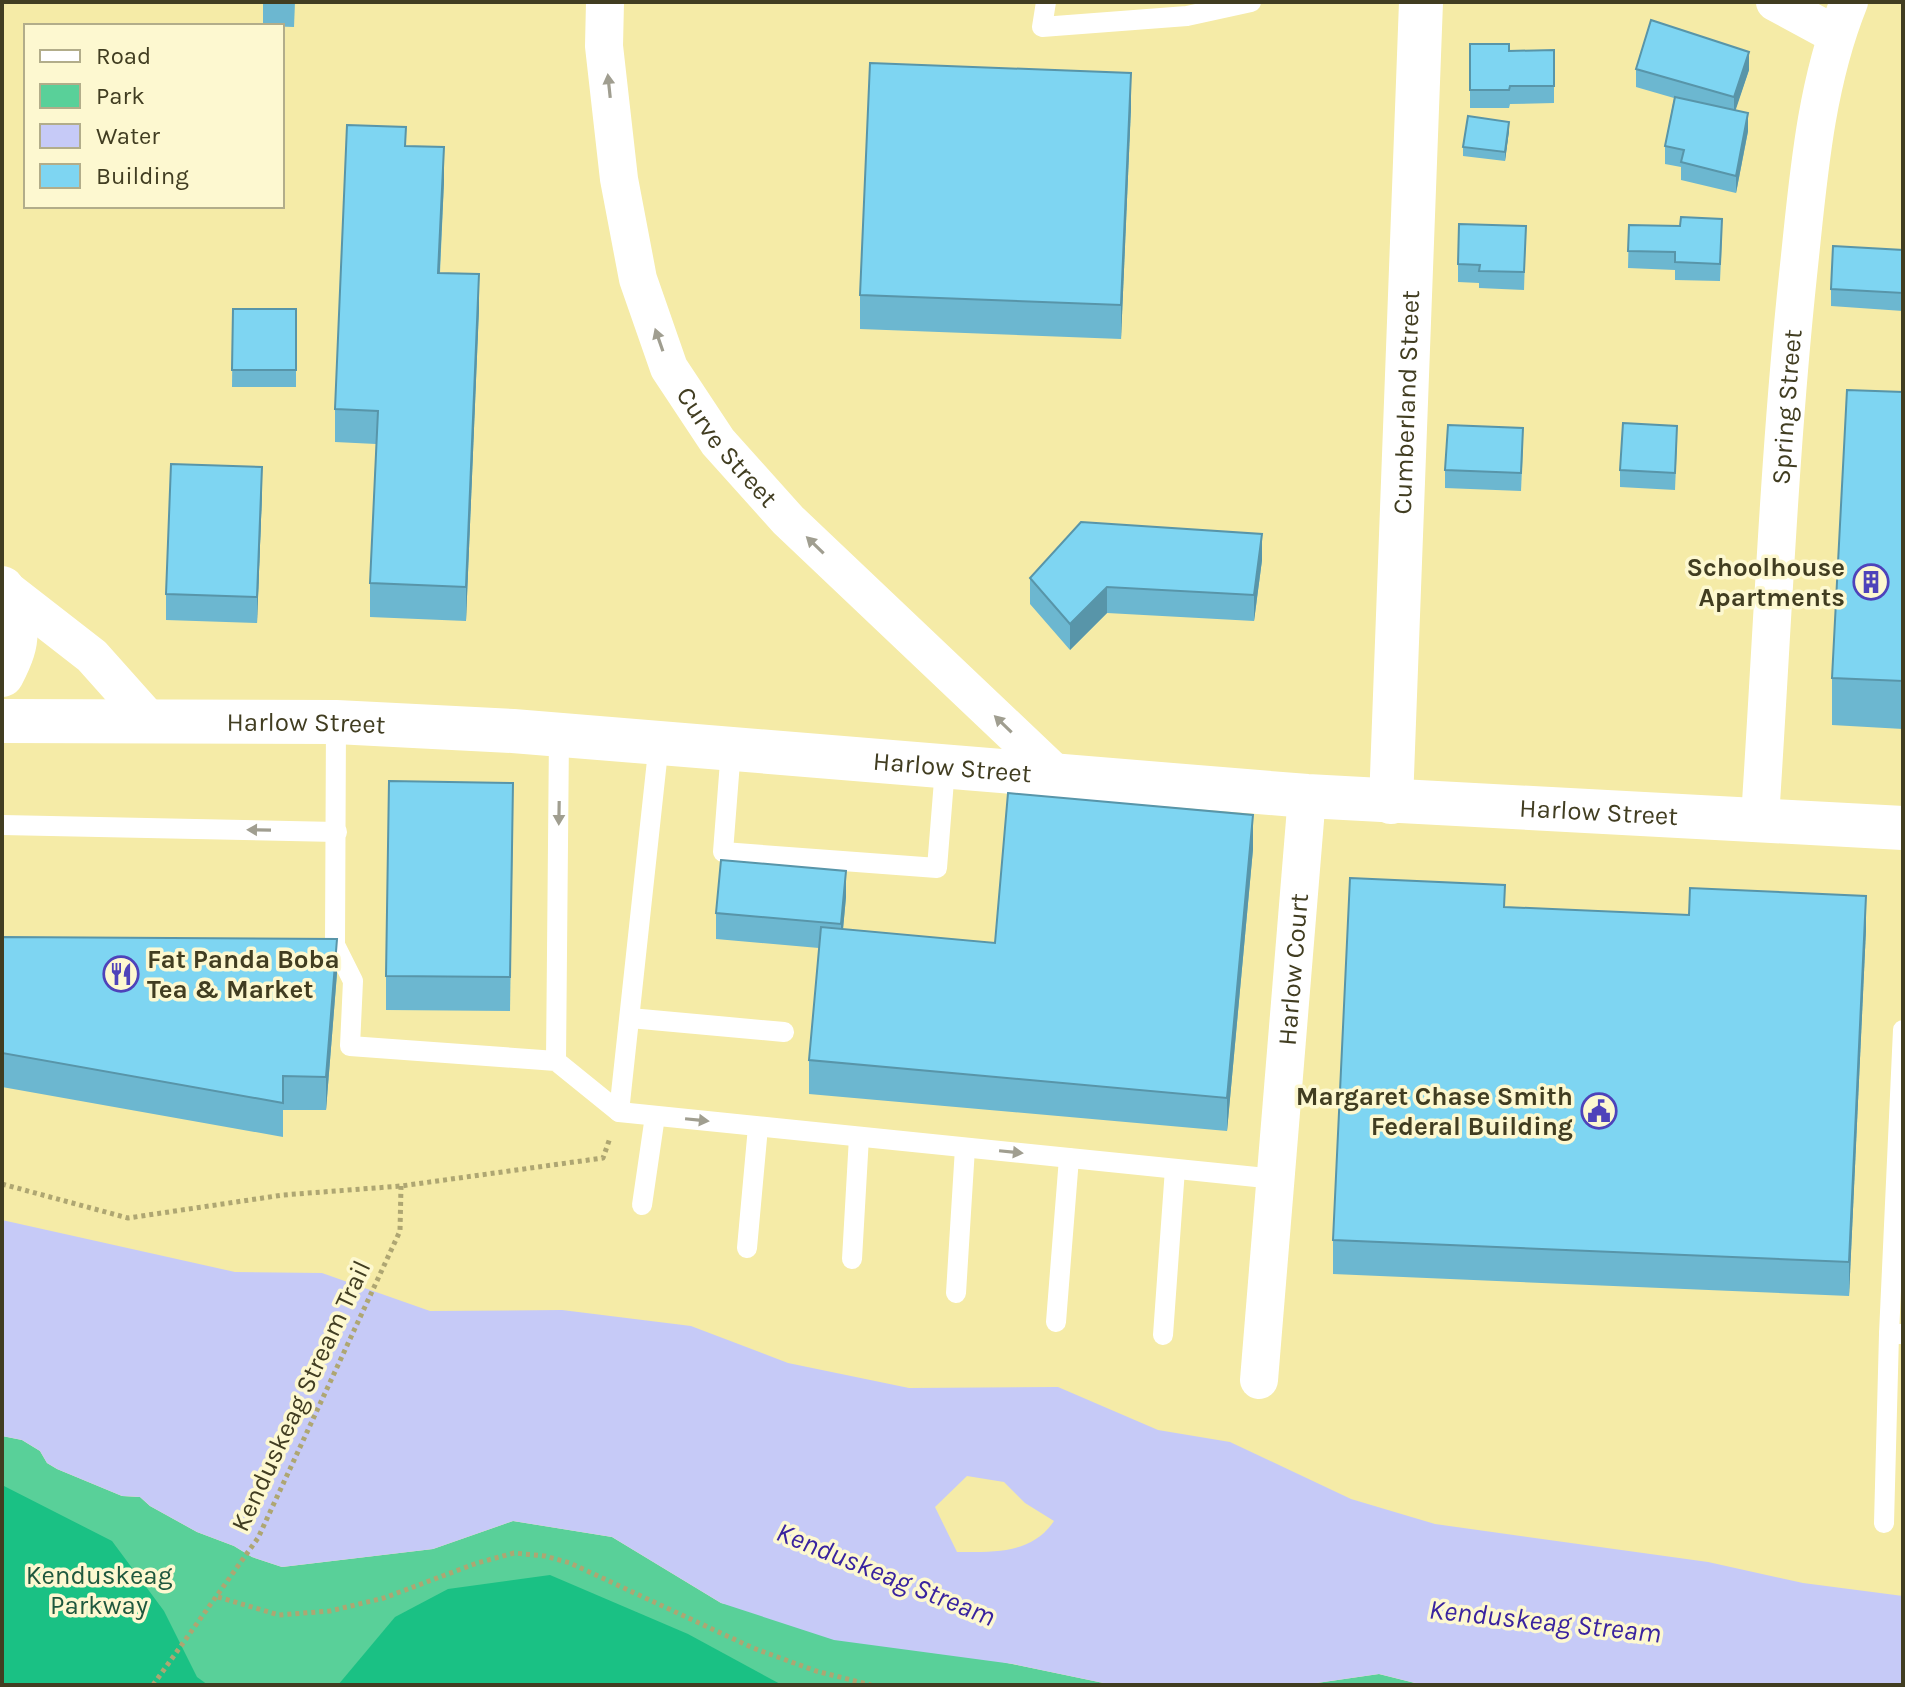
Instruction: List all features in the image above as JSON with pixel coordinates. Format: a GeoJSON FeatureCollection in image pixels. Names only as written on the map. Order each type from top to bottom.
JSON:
{"type":"FeatureCollection","features":[{"type":"Feature","properties":{"kind":"street","name":"Curve Street"},"geometry":{"type":"LineString","coordinates":[[605,2],[604,46],[619,179],[638,279],[669,368],[718,442],[788,520],[1060,778]]}},
{"type":"Feature","properties":{"kind":"street","name":"Cumberland Street"},"geometry":{"type":"LineString","coordinates":[[1391,802],[1421,2]]}},
{"type":"Feature","properties":{"kind":"street"},"geometry":{"type":"LineString","coordinates":[[1775,2],[1842,18]]}},
{"type":"Feature","properties":{"kind":"street","name":"Spring Street"},"geometry":{"type":"LineString","coordinates":[[1760,818],[1790,352],[1812,142],[1842,18]]}},
{"type":"Feature","properties":{"kind":"street"},"geometry":{"type":"LineString","coordinates":[[2,587],[15,619],[14,651],[2,675]]}},
{"type":"Feature","properties":{"kind":"street"},"geometry":{"type":"LineString","coordinates":[[2,587],[92,656],[150,721]]}},
{"type":"Feature","properties":{"kind":"street","name":"Harlow Street"},"geometry":{"type":"LineString","coordinates":[[2,721],[336,722],[659,742],[1060,778],[1391,802],[1760,818],[1903,828]]}},
{"type":"Feature","properties":{"kind":"street","name":"Harlow Court"},"geometry":{"type":"LineString","coordinates":[[1259,1380],[1307,796]]}},
{"type":"Feature","properties":{"kind":"lane"},"geometry":{"type":"LineString","coordinates":[[1046,2],[1042,27],[1187,16],[1251,2]]}},
{"type":"Feature","properties":{"kind":"lane"},"geometry":{"type":"LineString","coordinates":[[1407,2],[1421,2]]}},
{"type":"Feature","properties":{"kind":"lane"},"geometry":{"type":"LineString","coordinates":[[336,722],[337,832],[327,945],[353,981],[350,1046],[556,1061],[619,1112],[1276,1179]]}},
{"type":"Feature","properties":{"kind":"lane"},"geometry":{"type":"LineString","coordinates":[[556,1061],[559,735]]}},
{"type":"Feature","properties":{"kind":"lane"},"geometry":{"type":"LineString","coordinates":[[619,1112],[659,742]]}},
{"type":"Feature","properties":{"kind":"lane"},"geometry":{"type":"LineString","coordinates":[[731,749],[723,852],[937,868],[945,768]]}},
{"type":"Feature","properties":{"kind":"lane"},"geometry":{"type":"LineString","coordinates":[[2,825],[337,832]]}},
{"type":"Feature","properties":{"kind":"lane"},"geometry":{"type":"LineString","coordinates":[[630,1018],[784,1032]]}},
{"type":"Feature","properties":{"kind":"lane"},"geometry":{"type":"LineString","coordinates":[[1884,1523],[1896,1334],[1903,1030]]}},
{"type":"Feature","properties":{"kind":"lane"},"geometry":{"type":"LineString","coordinates":[[642,1205],[655,1116]]}},
{"type":"Feature","properties":{"kind":"lane"},"geometry":{"type":"LineString","coordinates":[[747,1248],[758,1127]]}},
{"type":"Feature","properties":{"kind":"lane"},"geometry":{"type":"LineString","coordinates":[[852,1259],[859,1137]]}},
{"type":"Feature","properties":{"kind":"lane"},"geometry":{"type":"LineString","coordinates":[[956,1293],[965,1148]]}},
{"type":"Feature","properties":{"kind":"lane"},"geometry":{"type":"LineString","coordinates":[[1056,1322],[1069,1158]]}},
{"type":"Feature","properties":{"kind":"lane"},"geometry":{"type":"LineString","coordinates":[[1163,1335],[1175,1169]]}},
{"type":"Feature","properties":{"kind":"path"},"geometry":{"type":"LineString","coordinates":[[2,1184],[128,1218],[283,1195],[401,1186],[603,1158],[619,1112]]}},
{"type":"Feature","properties":{"kind":"path","name":"Kenduskeag Stream Trail"},"geometry":{"type":"LineString","coordinates":[[153,1685],[258,1538],[400,1231],[401,1186]]}},
{"type":"Feature","properties":{"kind":"path"},"geometry":{"type":"LineString","coordinates":[[218,1597],[279,1615],[330,1611],[384,1598],[477,1563],[514,1553],[545,1556],[570,1563],[753,1648],[816,1671],[871,1685]]}},
{"type":"Feature","properties":{"kind":"green space","name":"Kenduskeag Parkway"},"geometry":{"type":"Polygon","coordinates":[[[2,1436],[22,1440],[40,1451],[47,1463],[57,1469],[122,1496],[140,1497],[150,1506],[197,1532],[282,1567],[433,1549],[513,1521],[612,1537],[721,1603],[1113,1685],[2,1685],[2,1436]]]}},
{"type":"Feature","properties":{"kind":"green space"},"geometry":{"type":"Polygon","coordinates":[[[2,1485],[112,1541],[164,1611],[197,1677],[208,1685],[2,1685],[2,1485]]]}},
{"type":"Feature","properties":{"kind":"green space"},"geometry":{"type":"Polygon","coordinates":[[[550,1575],[688,1634],[782,1685],[338,1685],[395,1617],[448,1589],[550,1575]]]}},
{"type":"Feature","properties":{"kind":"green space"},"geometry":{"type":"Polygon","coordinates":[[[1379,1674],[1423,1685],[1303,1685],[1379,1674]]]}},
{"type":"Feature","properties":{"kind":"water","name":"Kenduskeag Stream"},"geometry":{"type":"Polygon","coordinates":[[[2,1220],[235,1272],[322,1273],[430,1311],[562,1310],[691,1326],[788,1363],[909,1388],[1058,1387],[1158,1430],[1230,1442],[1351,1499],[1435,1524],[1708,1562],[1803,1583],[1903,1596],[1903,1685],[1423,1685],[1379,1674],[1303,1685],[1113,1685],[1013,1664],[834,1640],[721,1603],[612,1537],[513,1521],[433,1549],[282,1567],[197,1532],[150,1506],[140,1497],[122,1496],[57,1469],[47,1463],[40,1451],[22,1440],[2,1436],[2,1220]],[[967,1476],[935,1507],[957,1552],[1011,1549],[1035,1540],[1054,1521],[1025,1503],[1004,1482],[967,1476]]]}},
{"type":"Feature","properties":{"kind":"building"},"geometry":{"type":"Polygon","coordinates":[[[1651,20],[1749,52],[1734,97],[1636,69],[1651,20]]]}},
{"type":"Feature","properties":{"kind":"building"},"geometry":{"type":"Polygon","coordinates":[[[1470,44],[1509,44],[1509,51],[1554,50],[1554,86],[1470,90],[1470,44]]]}},
{"type":"Feature","properties":{"kind":"building"},"geometry":{"type":"Polygon","coordinates":[[[870,63],[1131,73],[1121,305],[860,295],[870,63]]]}},
{"type":"Feature","properties":{"kind":"building"},"geometry":{"type":"Polygon","coordinates":[[[1675,97],[1748,113],[1736,176],[1681,162],[1684,150],[1665,146],[1675,97]]]}},
{"type":"Feature","properties":{"kind":"building"},"geometry":{"type":"Polygon","coordinates":[[[1468,116],[1509,122],[1505,152],[1463,147],[1468,116]]]}},
{"type":"Feature","properties":{"kind":"building"},"geometry":{"type":"Polygon","coordinates":[[[347,125],[406,127],[405,146],[444,147],[438,273],[479,274],[466,587],[370,583],[378,411],[335,409],[347,125]]]}},
{"type":"Feature","properties":{"kind":"building"},"geometry":{"type":"Polygon","coordinates":[[[1681,217],[1722,219],[1720,264],[1675,262],[1675,252],[1628,251],[1629,225],[1680,226],[1681,217]]]}},
{"type":"Feature","properties":{"kind":"building"},"geometry":{"type":"Polygon","coordinates":[[[1459,224],[1526,226],[1524,272],[1479,271],[1480,265],[1458,264],[1459,224]]]}},
{"type":"Feature","properties":{"kind":"building"},"geometry":{"type":"Polygon","coordinates":[[[1833,246],[1903,250],[1903,293],[1831,289],[1833,246]]]}},
{"type":"Feature","properties":{"kind":"building"},"geometry":{"type":"Polygon","coordinates":[[[233,309],[296,309],[296,370],[232,370],[233,309]]]}},
{"type":"Feature","properties":{"kind":"building","name":"Schoolhouse Apartments"},"geometry":{"type":"Polygon","coordinates":[[[1847,390],[1903,392],[1903,681],[1832,678],[1847,390]]]}},
{"type":"Feature","properties":{"kind":"building"},"geometry":{"type":"Polygon","coordinates":[[[1623,423],[1677,426],[1675,473],[1620,470],[1623,423]]]}},
{"type":"Feature","properties":{"kind":"building"},"geometry":{"type":"Polygon","coordinates":[[[1448,425],[1523,428],[1521,473],[1445,470],[1448,425]]]}},
{"type":"Feature","properties":{"kind":"building"},"geometry":{"type":"Polygon","coordinates":[[[171,464],[262,467],[257,597],[166,594],[171,464]]]}},
{"type":"Feature","properties":{"kind":"building"},"geometry":{"type":"Polygon","coordinates":[[[1081,522],[1262,534],[1254,595],[1107,587],[1070,624],[1030,578],[1081,522]]]}},
{"type":"Feature","properties":{"kind":"building"},"geometry":{"type":"Polygon","coordinates":[[[389,781],[513,783],[510,977],[386,976],[389,781]]]}},
{"type":"Feature","properties":{"kind":"building"},"geometry":{"type":"Polygon","coordinates":[[[1008,793],[1253,815],[1227,1098],[809,1060],[821,927],[995,943],[1008,793]]]}},
{"type":"Feature","properties":{"kind":"building"},"geometry":{"type":"Polygon","coordinates":[[[721,860],[846,871],[841,924],[716,913],[721,860]]]}},
{"type":"Feature","properties":{"kind":"building","name":"Margaret Chase Smith Federal Building"},"geometry":{"type":"Polygon","coordinates":[[[1350,878],[1505,885],[1504,907],[1689,915],[1690,888],[1866,896],[1849,1262],[1333,1240],[1350,878]]]}},
{"type":"Feature","properties":{"kind":"building"},"geometry":{"type":"Polygon","coordinates":[[[2,937],[337,939],[326,1077],[283,1076],[283,1103],[2,1053],[2,937]]]}},
{"type":"Feature","properties":{"kind":"place","name":"Schoolhouse Apartments"},"geometry":{"type":"Point","coordinates":[1871,582]}},
{"type":"Feature","properties":{"kind":"place","name":"Fat Panda Boba Tea & Market"},"geometry":{"type":"Point","coordinates":[121,974]}},
{"type":"Feature","properties":{"kind":"place","name":"Margaret Chase Smith Federal Building"},"geometry":{"type":"Point","coordinates":[1599,1111]}}]}
